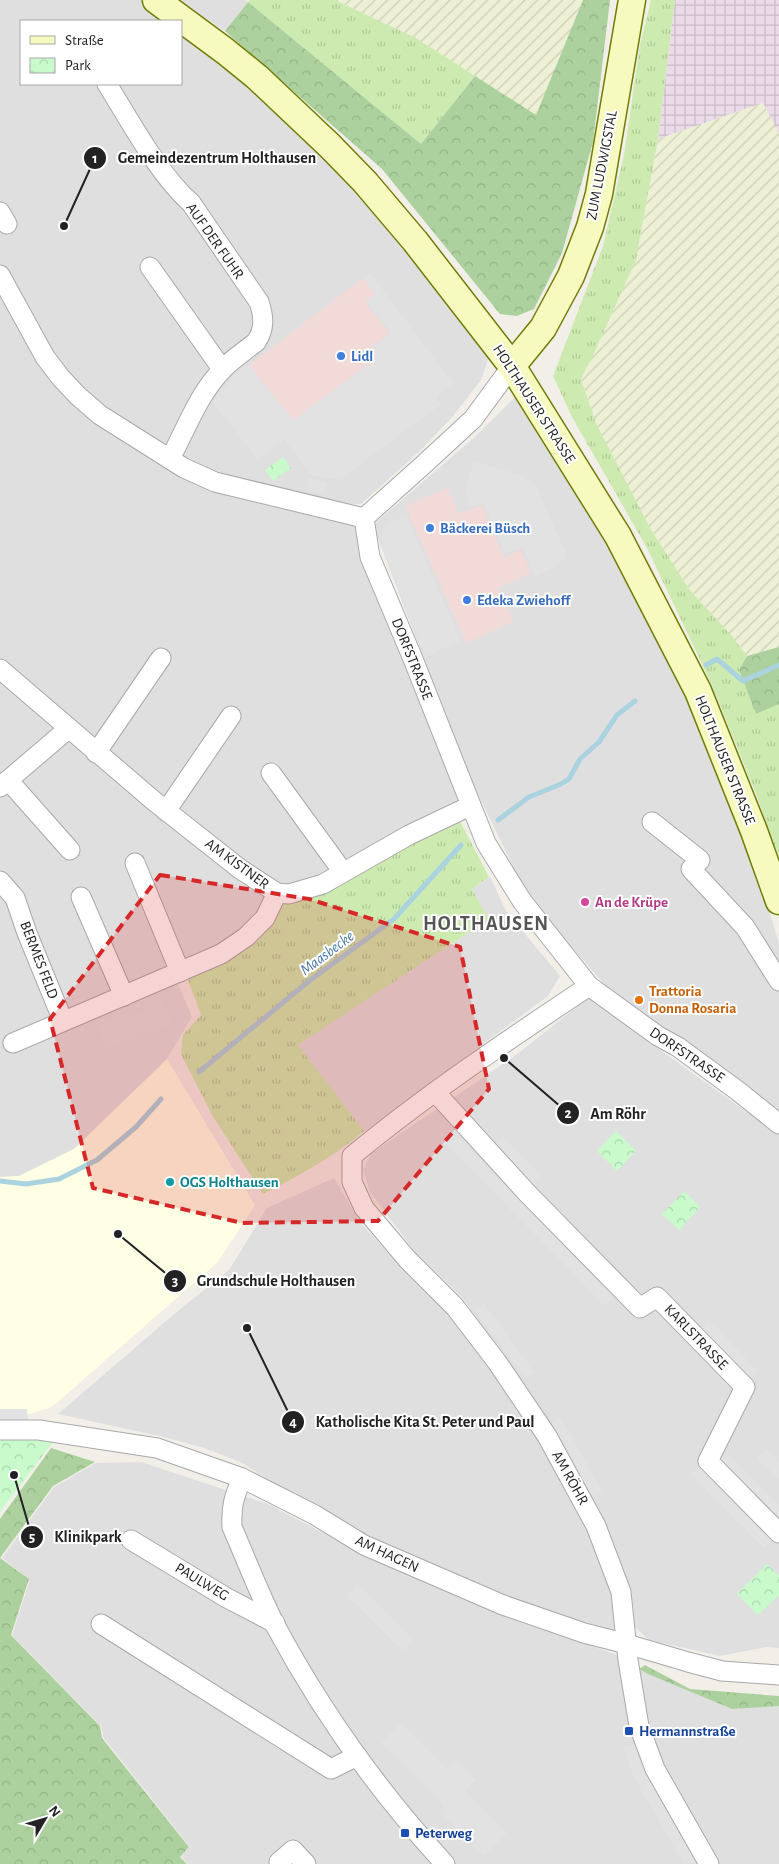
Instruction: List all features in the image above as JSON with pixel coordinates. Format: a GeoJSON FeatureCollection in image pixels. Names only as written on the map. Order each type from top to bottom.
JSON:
{"type":"FeatureCollection","features":[{"type":"Feature","properties":{"kind":"street","name":"HOLTHAUSER STRASSE"},"geometry":{"type":"LineString","coordinates":[[156,0],[257,77],[330,146],[365,182],[415,241],[512,366],[618,536],[698,691],[754,831],[779,901]]}},
{"type":"Feature","properties":{"kind":"street","name":"ZUM LUDWIGSTAL"},"geometry":{"type":"LineString","coordinates":[[364,518],[473,419],[543,328],[571,276],[590,227],[599,194],[632,0]]}},
{"type":"Feature","properties":{"kind":"street","name":"AUF DER FUHR"},"geometry":{"type":"LineString","coordinates":[[108,85],[162,169],[179,193],[191,203],[258,302],[264,322],[256,342],[222,369],[206,390],[170,459]]}},
{"type":"Feature","properties":{"kind":"street"},"geometry":{"type":"LineString","coordinates":[[150,267],[222,369]]}},
{"type":"Feature","properties":{"kind":"street"},"geometry":{"type":"LineString","coordinates":[[0,275],[45,357],[78,396],[100,415],[184,468],[215,482],[364,518]]}},
{"type":"Feature","properties":{"kind":"street","name":"DORFSTRASSE"},"geometry":{"type":"LineString","coordinates":[[364,518],[370,557],[470,806],[486,844],[522,901],[588,986],[658,1036],[686,1053],[779,1124]]}},
{"type":"Feature","properties":{"kind":"street"},"geometry":{"type":"LineString","coordinates":[[96,753],[161,658]]}},
{"type":"Feature","properties":{"kind":"street","name":"AM KISTNER"},"geometry":{"type":"LineString","coordinates":[[0,669],[96,753],[166,810],[240,869],[277,893],[289,894],[323,884],[408,835],[470,806]]}},
{"type":"Feature","properties":{"kind":"street"},"geometry":{"type":"LineString","coordinates":[[166,810],[231,716]]}},
{"type":"Feature","properties":{"kind":"street"},"geometry":{"type":"LineString","coordinates":[[68,728],[2,784],[70,850]]}},
{"type":"Feature","properties":{"kind":"street"},"geometry":{"type":"LineString","coordinates":[[271,774],[343,872]]}},
{"type":"Feature","properties":{"kind":"street"},"geometry":{"type":"LineString","coordinates":[[652,822],[700,860],[691,869],[745,926],[779,981]]}},
{"type":"Feature","properties":{"kind":"street"},"geometry":{"type":"LineString","coordinates":[[135,863],[180,972]]}},
{"type":"Feature","properties":{"kind":"street","name":"BERMES FELD"},"geometry":{"type":"LineString","coordinates":[[0,881],[16,898],[27,933],[62,1021]]}},
{"type":"Feature","properties":{"kind":"street"},"geometry":{"type":"LineString","coordinates":[[13,1043],[221,954],[246,937],[265,918],[277,893]]}},
{"type":"Feature","properties":{"kind":"street"},"geometry":{"type":"LineString","coordinates":[[81,897],[124,996]]}},
{"type":"Feature","properties":{"kind":"street","name":"AM RÖHR"},"geometry":{"type":"LineString","coordinates":[[588,986],[381,1132],[352,1156],[352,1182],[364,1208],[406,1259],[455,1307],[497,1362],[547,1436],[596,1526],[621,1592],[627,1644]]}},
{"type":"Feature","properties":{"kind":"street","name":"KARLSTRASSE"},"geometry":{"type":"LineString","coordinates":[[436,1093],[528,1194],[640,1308],[657,1297],[744,1387],[708,1461],[779,1533]]}},
{"type":"Feature","properties":{"kind":"street","name":"AM HAGEN"},"geometry":{"type":"LineString","coordinates":[[0,1430],[39,1430],[157,1448],[242,1478],[315,1515],[364,1545],[503,1605],[584,1633],[722,1671],[779,1675]]}},
{"type":"Feature","properties":{"kind":"street"},"geometry":{"type":"LineString","coordinates":[[242,1478],[231,1510],[232,1527],[274,1623],[308,1681],[357,1756],[422,1839],[445,1864]]}},
{"type":"Feature","properties":{"kind":"street","name":"PAULWEG"},"geometry":{"type":"LineString","coordinates":[[131,1540],[227,1598],[274,1623]]}},
{"type":"Feature","properties":{"kind":"street"},"geometry":{"type":"LineString","coordinates":[[101,1624],[331,1769],[357,1756]]}},
{"type":"Feature","properties":{"kind":"street"},"geometry":{"type":"LineString","coordinates":[[627,1644],[639,1726],[654,1769],[709,1864]]}},
{"type":"Feature","properties":{"kind":"street"},"geometry":{"type":"LineString","coordinates":[[279,1862],[293,1850],[306,1864]]}},
{"type":"Feature","properties":{"kind":"highlighted area"},"geometry":{"type":"Polygon","coordinates":[[[160,875],[309,899],[460,947],[489,1089],[378,1221],[242,1223],[93,1188],[50,1019],[160,875]]]}},
{"type":"Feature","properties":{"kind":"shaded area"},"geometry":{"type":"Polygon","coordinates":[[[0,0],[148,0],[175,20],[20,20],[20,85],[182,85],[182,27],[251,79],[409,241],[492,348],[481,380],[454,415],[421,450],[361,504],[328,504],[213,473],[159,445],[102,409],[60,368],[32,324],[0,265],[0,0]]]}},
{"type":"Feature","properties":{"kind":"shaded area"},"geometry":{"type":"Polygon","coordinates":[[[177,0],[246,0],[248,2],[225,31],[177,0]]]}},
{"type":"Feature","properties":{"kind":"shaded area"},"geometry":{"type":"Polygon","coordinates":[[[335,0],[583,0],[536,116],[416,38],[335,0]]]}},
{"type":"Feature","properties":{"kind":"shaded area"},"geometry":{"type":"Polygon","coordinates":[[[675,0],[779,0],[779,134],[763,103],[658,139],[675,0]]]}},
{"type":"Feature","properties":{"kind":"shaded area"},"geometry":{"type":"Polygon","coordinates":[[[763,103],[779,134],[779,647],[747,656],[731,635],[689,589],[650,528],[596,423],[581,379],[636,260],[658,139],[763,103]]]}},
{"type":"Feature","properties":{"kind":"shaded area","name":"Lidl"},"geometry":{"type":"Polygon","coordinates":[[[370,273],[454,384],[436,397],[441,404],[340,480],[313,476],[284,439],[257,459],[213,402],[237,372],[249,365],[293,420],[377,358],[372,349],[391,333],[366,301],[376,294],[364,278],[370,273]]]}},
{"type":"Feature","properties":{"kind":"shaded area"},"geometry":{"type":"Polygon","coordinates":[[[363,278],[375,294],[365,302],[389,333],[370,349],[376,358],[293,421],[249,365],[363,278]]]}},
{"type":"Feature","properties":{"kind":"shaded area"},"geometry":{"type":"Polygon","coordinates":[[[0,289],[33,350],[151,456],[357,525],[462,798],[403,828],[317,880],[260,917],[176,979],[192,1017],[167,1059],[74,1149],[19,1176],[0,1177],[0,289]]]}},
{"type":"Feature","properties":{"kind":"shaded area"},"geometry":{"type":"Polygon","coordinates":[[[516,396],[607,543],[689,694],[747,838],[779,943],[779,1118],[714,1061],[634,1009],[605,985],[528,898],[467,771],[373,525],[477,435],[516,396]]]}},
{"type":"Feature","properties":{"kind":"shaded area"},"geometry":{"type":"Polygon","coordinates":[[[474,462],[518,474],[535,484],[567,556],[558,565],[535,577],[523,547],[505,554],[483,503],[471,507],[465,490],[474,462]]]}},
{"type":"Feature","properties":{"kind":"shaded area"},"geometry":{"type":"Polygon","coordinates":[[[309,478],[327,483],[324,494],[306,490],[309,478]]]}},
{"type":"Feature","properties":{"kind":"shaded area"},"geometry":{"type":"Polygon","coordinates":[[[448,488],[459,514],[482,505],[504,557],[521,550],[531,573],[497,588],[514,621],[466,643],[405,506],[448,488]]]}},
{"type":"Feature","properties":{"kind":"shaded area"},"geometry":{"type":"Polygon","coordinates":[[[406,515],[461,641],[425,657],[381,542],[384,525],[406,515]]]}},
{"type":"Feature","properties":{"kind":"shaded area"},"geometry":{"type":"Polygon","coordinates":[[[490,877],[506,911],[560,976],[548,996],[364,1132],[298,1045],[489,919],[472,889],[490,877]]]}},
{"type":"Feature","properties":{"kind":"shaded area"},"geometry":{"type":"Polygon","coordinates":[[[159,993],[172,1024],[143,1035],[135,1014],[146,1009],[143,1000],[159,993]]]}},
{"type":"Feature","properties":{"kind":"shaded area"},"geometry":{"type":"Polygon","coordinates":[[[589,997],[779,1135],[779,1648],[767,1647],[720,1656],[649,1640],[635,1627],[629,1589],[503,1356],[464,1300],[415,1252],[370,1192],[363,1170],[371,1154],[516,1055],[589,997]]]}},
{"type":"Feature","properties":{"kind":"shaded area"},"geometry":{"type":"Polygon","coordinates":[[[131,1012],[140,1035],[107,1048],[97,1026],[131,1012]]]}},
{"type":"Feature","properties":{"kind":"shaded area"},"geometry":{"type":"Polygon","coordinates":[[[167,1059],[255,1205],[218,1262],[52,1407],[16,1418],[0,1420],[0,1177],[19,1176],[74,1149],[167,1059]]]}},
{"type":"Feature","properties":{"kind":"shaded area"},"geometry":{"type":"Polygon","coordinates":[[[454,1134],[614,1297],[605,1306],[445,1143],[454,1134]]]}},
{"type":"Feature","properties":{"kind":"shaded area"},"geometry":{"type":"Polygon","coordinates":[[[503,1137],[542,1176],[532,1185],[493,1146],[503,1137]]]}},
{"type":"Feature","properties":{"kind":"shaded area"},"geometry":{"type":"Polygon","coordinates":[[[334,1178],[360,1222],[396,1262],[447,1313],[489,1365],[542,1439],[587,1523],[604,1565],[616,1611],[614,1634],[503,1597],[368,1540],[314,1511],[243,1463],[204,1448],[164,1437],[58,1414],[179,1310],[229,1270],[267,1208],[334,1178]]]}},
{"type":"Feature","properties":{"kind":"shaded area"},"geometry":{"type":"Polygon","coordinates":[[[484,1303],[534,1372],[525,1378],[475,1310],[484,1303]]]}},
{"type":"Feature","properties":{"kind":"shaded area"},"geometry":{"type":"Polygon","coordinates":[[[709,1319],[758,1371],[749,1379],[700,1328],[709,1319]]]}},
{"type":"Feature","properties":{"kind":"shaded area"},"geometry":{"type":"Polygon","coordinates":[[[0,1409],[27,1409],[28,1421],[0,1420],[0,1409]]]}},
{"type":"Feature","properties":{"kind":"shaded area"},"geometry":{"type":"Polygon","coordinates":[[[561,1418],[603,1492],[593,1497],[550,1424],[561,1418]]]}},
{"type":"Feature","properties":{"kind":"shaded area"},"geometry":{"type":"Polygon","coordinates":[[[766,1449],[779,1462],[779,1479],[757,1458],[766,1449]]]}},
{"type":"Feature","properties":{"kind":"shaded area"},"geometry":{"type":"Polygon","coordinates":[[[728,1454],[779,1504],[779,1534],[764,1548],[691,1474],[700,1466],[728,1454]]]}},
{"type":"Feature","properties":{"kind":"shaded area"},"geometry":{"type":"Polygon","coordinates":[[[141,1462],[268,1504],[360,1552],[430,1584],[502,1614],[626,1658],[644,1672],[732,1709],[779,1705],[779,1864],[188,1864],[181,1856],[190,1847],[103,1737],[102,1727],[12,1635],[30,1580],[2,1558],[54,1487],[96,1463],[141,1462]]]}},
{"type":"Feature","properties":{"kind":"shaded area"},"geometry":{"type":"Polygon","coordinates":[[[357,1583],[414,1640],[403,1651],[346,1595],[357,1583]]]}},
{"type":"Feature","properties":{"kind":"shaded area"},"geometry":{"type":"Polygon","coordinates":[[[401,1723],[448,1769],[456,1761],[476,1780],[465,1791],[507,1833],[484,1856],[439,1811],[444,1805],[381,1743],[401,1723]]]}},
{"type":"Feature","properties":{"kind":"shaded area"},"geometry":{"type":"Polygon","coordinates":[[[638,1743],[699,1862],[684,1864],[633,1776],[623,1746],[638,1743]]]}},
{"type":"Feature","properties":{"kind":"green space"},"geometry":{"type":"Polygon","coordinates":[[[250,0],[335,0],[416,38],[475,76],[421,144],[248,2],[250,0]]]}},
{"type":"Feature","properties":{"kind":"green space"},"geometry":{"type":"Polygon","coordinates":[[[583,0],[610,0],[593,142],[562,253],[534,309],[517,316],[500,314],[382,169],[225,31],[248,2],[421,144],[475,76],[536,115],[583,0]]]}},
{"type":"Feature","properties":{"kind":"green space"},"geometry":{"type":"Polygon","coordinates":[[[651,0],[675,0],[658,139],[636,260],[581,379],[596,423],[650,528],[689,589],[731,635],[747,656],[739,670],[756,714],[779,704],[779,857],[756,794],[711,683],[647,548],[572,417],[553,376],[603,246],[624,155],[640,45],[651,0]]]}},
{"type":"Feature","properties":{"kind":"green space"},"geometry":{"type":"Polygon","coordinates":[[[283,457],[291,468],[273,481],[265,470],[283,457]]]}},
{"type":"Feature","properties":{"kind":"green space"},"geometry":{"type":"Polygon","coordinates":[[[779,647],[779,704],[756,714],[739,670],[747,656],[779,647]]]}},
{"type":"Feature","properties":{"kind":"green space"},"geometry":{"type":"Polygon","coordinates":[[[460,821],[489,877],[472,889],[489,919],[298,1045],[364,1131],[340,1150],[315,1166],[263,1194],[212,1115],[181,1054],[183,1035],[201,1015],[186,975],[280,907],[285,901],[460,821]]]}},
{"type":"Feature","properties":{"kind":"green space"},"geometry":{"type":"Polygon","coordinates":[[[616,1131],[636,1151],[617,1171],[597,1151],[616,1131]]]}},
{"type":"Feature","properties":{"kind":"green space"},"geometry":{"type":"Polygon","coordinates":[[[684,1191],[700,1207],[679,1230],[662,1214],[684,1191]]]}},
{"type":"Feature","properties":{"kind":"green space"},"geometry":{"type":"Polygon","coordinates":[[[0,1432],[56,1438],[0,1512],[0,1432]]]}},
{"type":"Feature","properties":{"kind":"green space"},"geometry":{"type":"Polygon","coordinates":[[[51,1448],[95,1462],[53,1486],[0,1558],[0,1519],[51,1448]]]}},
{"type":"Feature","properties":{"kind":"green space"},"geometry":{"type":"Polygon","coordinates":[[[0,1558],[29,1579],[11,1635],[100,1726],[102,1738],[189,1847],[180,1857],[187,1864],[0,1864],[0,1558]]]}},
{"type":"Feature","properties":{"kind":"green space"},"geometry":{"type":"Polygon","coordinates":[[[767,1564],[779,1576],[779,1595],[758,1615],[737,1594],[767,1564]]]}},
{"type":"Feature","properties":{"kind":"green space"},"geometry":{"type":"Polygon","coordinates":[[[645,1665],[690,1689],[779,1696],[779,1706],[732,1709],[639,1669],[645,1665]]]}},
{"type":"Feature","properties":{"kind":"waterway","name":"Maasbecke"},"geometry":{"type":"LineString","coordinates":[[706,665],[717,659],[743,681],[779,665]]}},
{"type":"Feature","properties":{"kind":"waterway","name":"Maasbecke"},"geometry":{"type":"LineString","coordinates":[[498,820],[529,797],[569,779],[580,759],[599,742],[617,715],[635,701]]}},
{"type":"Feature","properties":{"kind":"waterway","name":"Maasbecke"},"geometry":{"type":"LineString","coordinates":[[199,1072],[309,981],[394,919],[461,845]]}},
{"type":"Feature","properties":{"kind":"waterway","name":"Maasbecke"},"geometry":{"type":"LineString","coordinates":[[0,1181],[26,1184],[59,1179],[97,1160],[136,1127],[161,1099]]}},
{"type":"Feature","properties":{"kind":"place","name":"Gemeindezentrum Holthausen"},"geometry":{"type":"Point","coordinates":[64,226]}},
{"type":"Feature","properties":{"kind":"place","name":"Lidl"},"geometry":{"type":"Point","coordinates":[341,356]}},
{"type":"Feature","properties":{"kind":"place","name":"Bäckerei Büsch"},"geometry":{"type":"Point","coordinates":[430,528]}},
{"type":"Feature","properties":{"kind":"place","name":"Edeka Zwiehoff"},"geometry":{"type":"Point","coordinates":[467,600]}},
{"type":"Feature","properties":{"kind":"place","name":"An de Krüpe"},"geometry":{"type":"Point","coordinates":[585,902]}},
{"type":"Feature","properties":{"kind":"place","name":"Trattoria Donna Rosaria"},"geometry":{"type":"Point","coordinates":[639,1000]}},
{"type":"Feature","properties":{"kind":"place","name":"Am Röhr"},"geometry":{"type":"Point","coordinates":[504,1058]}},
{"type":"Feature","properties":{"kind":"place","name":"OGS Holthausen"},"geometry":{"type":"Point","coordinates":[170,1182]}},
{"type":"Feature","properties":{"kind":"place","name":"Grundschule Holthausen"},"geometry":{"type":"Point","coordinates":[118,1234]}},
{"type":"Feature","properties":{"kind":"place","name":"Katholische Kita St. Peter und Paul"},"geometry":{"type":"Point","coordinates":[247,1328]}},
{"type":"Feature","properties":{"kind":"place","name":"Klinikpark"},"geometry":{"type":"Point","coordinates":[14,1475]}},
{"type":"Feature","properties":{"kind":"place","name":"Hermannstraße"},"geometry":{"type":"Point","coordinates":[629,1731]}},
{"type":"Feature","properties":{"kind":"place","name":"Peterweg"},"geometry":{"type":"Point","coordinates":[405,1833]}},
{"type":"Feature","properties":{"kind":"district","name":"HOLTHAUSEN"},"geometry":{"type":"Point","coordinates":[486,924]}}]}
